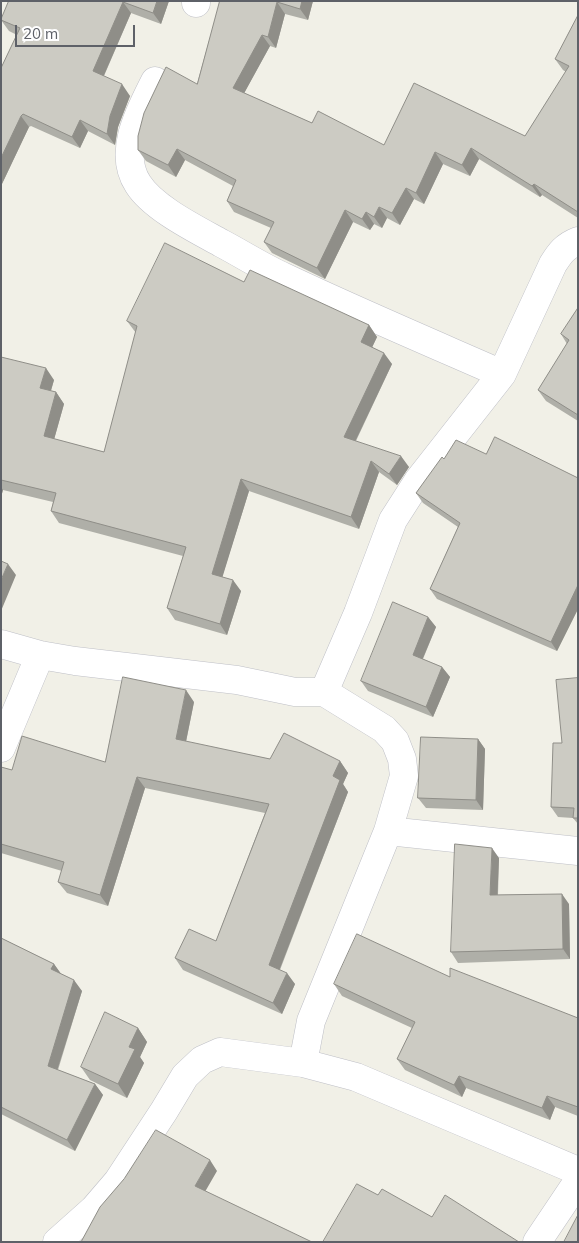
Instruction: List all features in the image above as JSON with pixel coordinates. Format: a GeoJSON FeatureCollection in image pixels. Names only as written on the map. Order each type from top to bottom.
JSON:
{"type":"FeatureCollection","features":[{"type":"Feature","properties":{"kind":"street"},"geometry":{"type":"LineString","coordinates":[[154,81],[134,127],[130,141],[130,164],[138,184],[155,202],[190,226],[283,276],[502,374]]}},
{"type":"Feature","properties":{"kind":"street"},"geometry":{"type":"LineString","coordinates":[[324,692],[358,613],[393,520],[418,481],[502,374],[553,264],[562,251],[570,244],[578,242]]}},
{"type":"Feature","properties":{"kind":"street"},"geometry":{"type":"LineString","coordinates":[[1,644],[75,661],[237,680],[295,692],[324,692],[384,729],[395,741],[402,760],[404,776],[388,831],[311,1022],[303,1063]]}},
{"type":"Feature","properties":{"kind":"street"},"geometry":{"type":"LineString","coordinates":[[1,748],[40,654]]}},
{"type":"Feature","properties":{"kind":"street"},"geometry":{"type":"LineString","coordinates":[[388,831],[578,851]]}},
{"type":"Feature","properties":{"kind":"street"},"geometry":{"type":"LineString","coordinates":[[57,1242],[94,1209],[118,1181],[185,1076],[202,1060],[220,1052],[303,1063],[356,1077],[578,1171]]}},
{"type":"Feature","properties":{"kind":"street"},"geometry":{"type":"LineString","coordinates":[[537,1242],[578,1181]]}},
{"type":"Feature","properties":{"kind":"building"},"geometry":{"type":"Polygon","coordinates":[[[9,1],[157,1],[153,13],[123,2],[93,71],[122,84],[110,116],[107,134],[80,120],[72,137],[23,114],[1,158],[1,68],[20,28],[1,20],[9,1]]]}},
{"type":"Feature","properties":{"kind":"building"},"geometry":{"type":"Polygon","coordinates":[[[220,1],[302,1],[300,9],[277,2],[268,37],[262,35],[233,88],[312,123],[318,111],[384,145],[414,83],[525,136],[569,66],[555,59],[578,15],[578,212],[471,148],[462,165],[435,152],[416,193],[406,188],[392,213],[379,207],[374,217],[366,212],[362,219],[345,210],[317,268],[264,242],[274,222],[227,201],[236,180],[177,149],[168,165],[138,150],[138,136],[144,113],[166,67],[197,84],[220,1]]]}},
{"type":"Feature","properties":{"kind":"building"},"geometry":{"type":"Polygon","coordinates":[[[165,243],[244,282],[250,270],[369,325],[361,342],[384,353],[344,437],[401,456],[389,474],[371,461],[351,517],[241,479],[212,574],[233,580],[220,624],[167,608],[186,547],[51,511],[56,493],[1,480],[1,357],[46,368],[40,388],[56,392],[44,436],[104,452],[137,326],[127,321],[165,243]]]}},
{"type":"Feature","properties":{"kind":"building"},"geometry":{"type":"Polygon","coordinates":[[[578,308],[578,415],[538,390],[569,340],[561,334],[578,308]]]}},
{"type":"Feature","properties":{"kind":"building"},"geometry":{"type":"Polygon","coordinates":[[[495,437],[578,478],[578,585],[551,642],[430,589],[460,523],[416,493],[442,457],[444,459],[456,440],[486,454],[495,437]]]}},
{"type":"Feature","properties":{"kind":"building"},"geometry":{"type":"Polygon","coordinates":[[[1,561],[8,564],[1,580],[1,561]]]}},
{"type":"Feature","properties":{"kind":"building"},"geometry":{"type":"Polygon","coordinates":[[[393,602],[428,617],[413,655],[442,667],[426,707],[361,681],[393,602]]]}},
{"type":"Feature","properties":{"kind":"building"},"geometry":{"type":"Polygon","coordinates":[[[123,677],[186,690],[176,739],[270,759],[284,733],[340,761],[333,776],[340,780],[269,965],[287,973],[273,1003],[175,958],[189,929],[216,941],[269,804],[137,777],[100,895],[58,882],[64,862],[1,844],[1,767],[12,770],[22,736],[105,762],[123,677]]]}},
{"type":"Feature","properties":{"kind":"building"},"geometry":{"type":"Polygon","coordinates":[[[578,678],[578,818],[573,818],[574,808],[551,807],[553,743],[562,743],[556,680],[578,678]]]}},
{"type":"Feature","properties":{"kind":"building"},"geometry":{"type":"Polygon","coordinates":[[[421,737],[478,739],[476,800],[418,798],[421,737]]]}},
{"type":"Feature","properties":{"kind":"building"},"geometry":{"type":"Polygon","coordinates":[[[455,844],[492,848],[490,895],[562,894],[563,949],[451,952],[455,844]]]}},
{"type":"Feature","properties":{"kind":"building"},"geometry":{"type":"Polygon","coordinates":[[[357,934],[450,977],[450,968],[578,1018],[578,1107],[547,1096],[542,1108],[459,1076],[454,1085],[397,1059],[415,1022],[334,984],[357,934]]]}},
{"type":"Feature","properties":{"kind":"building"},"geometry":{"type":"Polygon","coordinates":[[[1,938],[54,964],[51,969],[74,980],[48,1066],[95,1084],[67,1140],[1,1107],[1,938]]]}},
{"type":"Feature","properties":{"kind":"building"},"geometry":{"type":"Polygon","coordinates":[[[105,1012],[138,1028],[129,1047],[135,1049],[118,1084],[81,1067],[105,1012]]]}},
{"type":"Feature","properties":{"kind":"building"},"geometry":{"type":"Polygon","coordinates":[[[156,1130],[210,1160],[195,1186],[312,1242],[81,1242],[100,1207],[124,1179],[156,1130]]]}},
{"type":"Feature","properties":{"kind":"building"},"geometry":{"type":"Polygon","coordinates":[[[357,1184],[378,1195],[382,1189],[432,1217],[445,1195],[519,1242],[323,1242],[357,1184]]]}},
{"type":"Feature","properties":{"kind":"building"},"geometry":{"type":"Polygon","coordinates":[[[578,1215],[578,1242],[564,1242],[578,1215]]]}}]}
